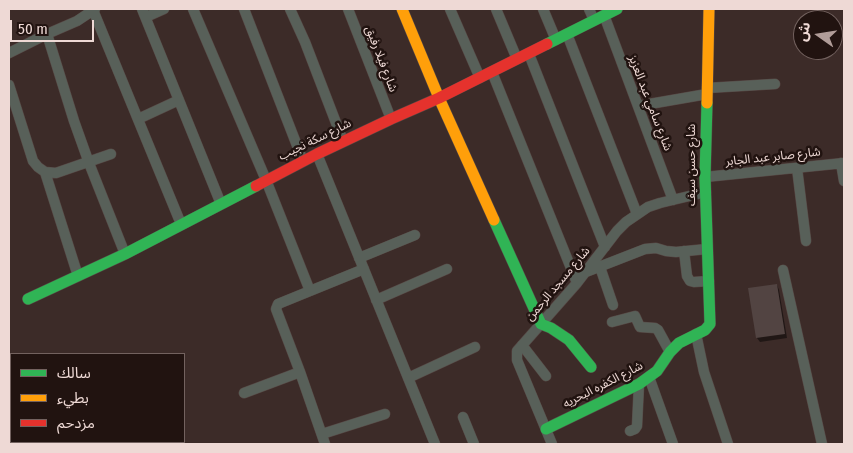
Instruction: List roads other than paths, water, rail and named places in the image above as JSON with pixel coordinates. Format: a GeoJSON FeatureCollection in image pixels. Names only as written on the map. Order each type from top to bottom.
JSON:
{"type":"FeatureCollection","features":[{"type":"Feature","properties":{"kind":"street"},"geometry":{"type":"LineString","coordinates":[[9,53],[77,21],[94,9],[181,224]]}},
{"type":"Feature","properties":{"kind":"street"},"geometry":{"type":"LineString","coordinates":[[164,9],[144,13],[221,204]]}},
{"type":"Feature","properties":{"kind":"street"},"geometry":{"type":"LineString","coordinates":[[193,9],[266,180],[310,291]]}},
{"type":"Feature","properties":{"kind":"street"},"geometry":{"type":"LineString","coordinates":[[244,9],[303,161]]}},
{"type":"Feature","properties":{"kind":"street"},"geometry":{"type":"LineString","coordinates":[[290,9],[343,142]]}},
{"type":"Feature","properties":{"kind":"street","name":"شارع فيلا رفيق"},"geometry":{"type":"LineString","coordinates":[[348,9],[391,119]]}},
{"type":"Feature","properties":{"kind":"street"},"geometry":{"type":"LineString","coordinates":[[402,9],[541,324],[569,340],[591,367]]}},
{"type":"Feature","properties":{"kind":"street"},"geometry":{"type":"LineString","coordinates":[[450,9],[480,78]]}},
{"type":"Feature","properties":{"kind":"street"},"geometry":{"type":"LineString","coordinates":[[496,9],[517,59]]}},
{"type":"Feature","properties":{"kind":"street"},"geometry":{"type":"LineString","coordinates":[[543,9],[556,40]]}},
{"type":"Feature","properties":{"kind":"street","name":"شارع سامي عبد العزيز"},"geometry":{"type":"LineString","coordinates":[[589,9],[599,18],[638,106],[673,200]]}},
{"type":"Feature","properties":{"kind":"street","name":"شارع سكة نجيب"},"geometry":{"type":"LineString","coordinates":[[28,299],[125,254],[317,154],[440,98],[617,9]]}},
{"type":"Feature","properties":{"kind":"street","name":"شارع حسن سيف"},"geometry":{"type":"LineString","coordinates":[[710,9],[705,177],[710,320]]}},
{"type":"Feature","properties":{"kind":"street"},"geometry":{"type":"LineString","coordinates":[[47,34],[74,121],[125,254]]}},
{"type":"Feature","properties":{"kind":"street"},"geometry":{"type":"LineString","coordinates":[[567,34],[637,214]]}},
{"type":"Feature","properties":{"kind":"street"},"geometry":{"type":"LineString","coordinates":[[529,54],[605,247]]}},
{"type":"Feature","properties":{"kind":"street"},"geometry":{"type":"LineString","coordinates":[[492,72],[577,283]]}},
{"type":"Feature","properties":{"kind":"street"},"geometry":{"type":"LineString","coordinates":[[638,106],[707,91],[774,84]]}},
{"type":"Feature","properties":{"kind":"street"},"geometry":{"type":"LineString","coordinates":[[9,85],[33,162],[45,172],[56,173],[111,154]]}},
{"type":"Feature","properties":{"kind":"street"},"geometry":{"type":"LineString","coordinates":[[138,119],[179,100]]}},
{"type":"Feature","properties":{"kind":"street"},"geometry":{"type":"LineString","coordinates":[[317,154],[435,444]]}},
{"type":"Feature","properties":{"kind":"street"},"geometry":{"type":"LineString","coordinates":[[843,163],[844,181]]}},
{"type":"Feature","properties":{"kind":"street","name":"شارع صابر عبد الجابر"},"geometry":{"type":"LineString","coordinates":[[705,177],[843,163]]}},
{"type":"Feature","properties":{"kind":"street"},"geometry":{"type":"LineString","coordinates":[[797,168],[806,241]]}},
{"type":"Feature","properties":{"kind":"street"},"geometry":{"type":"LineString","coordinates":[[45,172],[78,276]]}},
{"type":"Feature","properties":{"kind":"street","name":"شارع مسجد الرحمن"},"geometry":{"type":"LineString","coordinates":[[522,345],[577,283],[626,222],[648,207],[706,192]]}},
{"type":"Feature","properties":{"kind":"street"},"geometry":{"type":"LineString","coordinates":[[359,258],[415,235]]}},
{"type":"Feature","properties":{"kind":"street"},"geometry":{"type":"LineString","coordinates":[[585,273],[645,249],[656,248],[671,252],[707,249]]}},
{"type":"Feature","properties":{"kind":"street"},"geometry":{"type":"LineString","coordinates":[[684,251],[687,276],[690,281],[709,281]]}},
{"type":"Feature","properties":{"kind":"street"},"geometry":{"type":"LineString","coordinates":[[600,267],[613,306]]}},
{"type":"Feature","properties":{"kind":"street"},"geometry":{"type":"LineString","coordinates":[[376,300],[447,268]]}},
{"type":"Feature","properties":{"kind":"street"},"geometry":{"type":"LineString","coordinates":[[326,444],[276,309],[278,304],[364,269]]}},
{"type":"Feature","properties":{"kind":"street"},"geometry":{"type":"LineString","coordinates":[[783,270],[822,444]]}},
{"type":"Feature","properties":{"kind":"street"},"geometry":{"type":"LineString","coordinates":[[612,322],[635,316],[640,327],[658,330],[670,352]]}},
{"type":"Feature","properties":{"kind":"street","name":"شارع الكفره البحريه"},"geometry":{"type":"LineString","coordinates":[[546,429],[649,377],[679,343],[708,327],[710,320]]}},
{"type":"Feature","properties":{"kind":"street"},"geometry":{"type":"LineString","coordinates":[[696,334],[704,372],[728,444]]}},
{"type":"Feature","properties":{"kind":"street"},"geometry":{"type":"LineString","coordinates":[[546,376],[522,345],[517,351],[517,360],[552,444]]}},
{"type":"Feature","properties":{"kind":"street"},"geometry":{"type":"LineString","coordinates":[[408,378],[475,348]]}},
{"type":"Feature","properties":{"kind":"street"},"geometry":{"type":"LineString","coordinates":[[244,393],[300,372]]}},
{"type":"Feature","properties":{"kind":"street"},"geometry":{"type":"LineString","coordinates":[[649,377],[673,444]]}},
{"type":"Feature","properties":{"kind":"street"},"geometry":{"type":"LineString","coordinates":[[630,431],[637,426],[638,384]]}},
{"type":"Feature","properties":{"kind":"street"},"geometry":{"type":"LineString","coordinates":[[322,434],[385,414]]}},
{"type":"Feature","properties":{"kind":"street"},"geometry":{"type":"LineString","coordinates":[[463,417],[474,444]]}}]}
